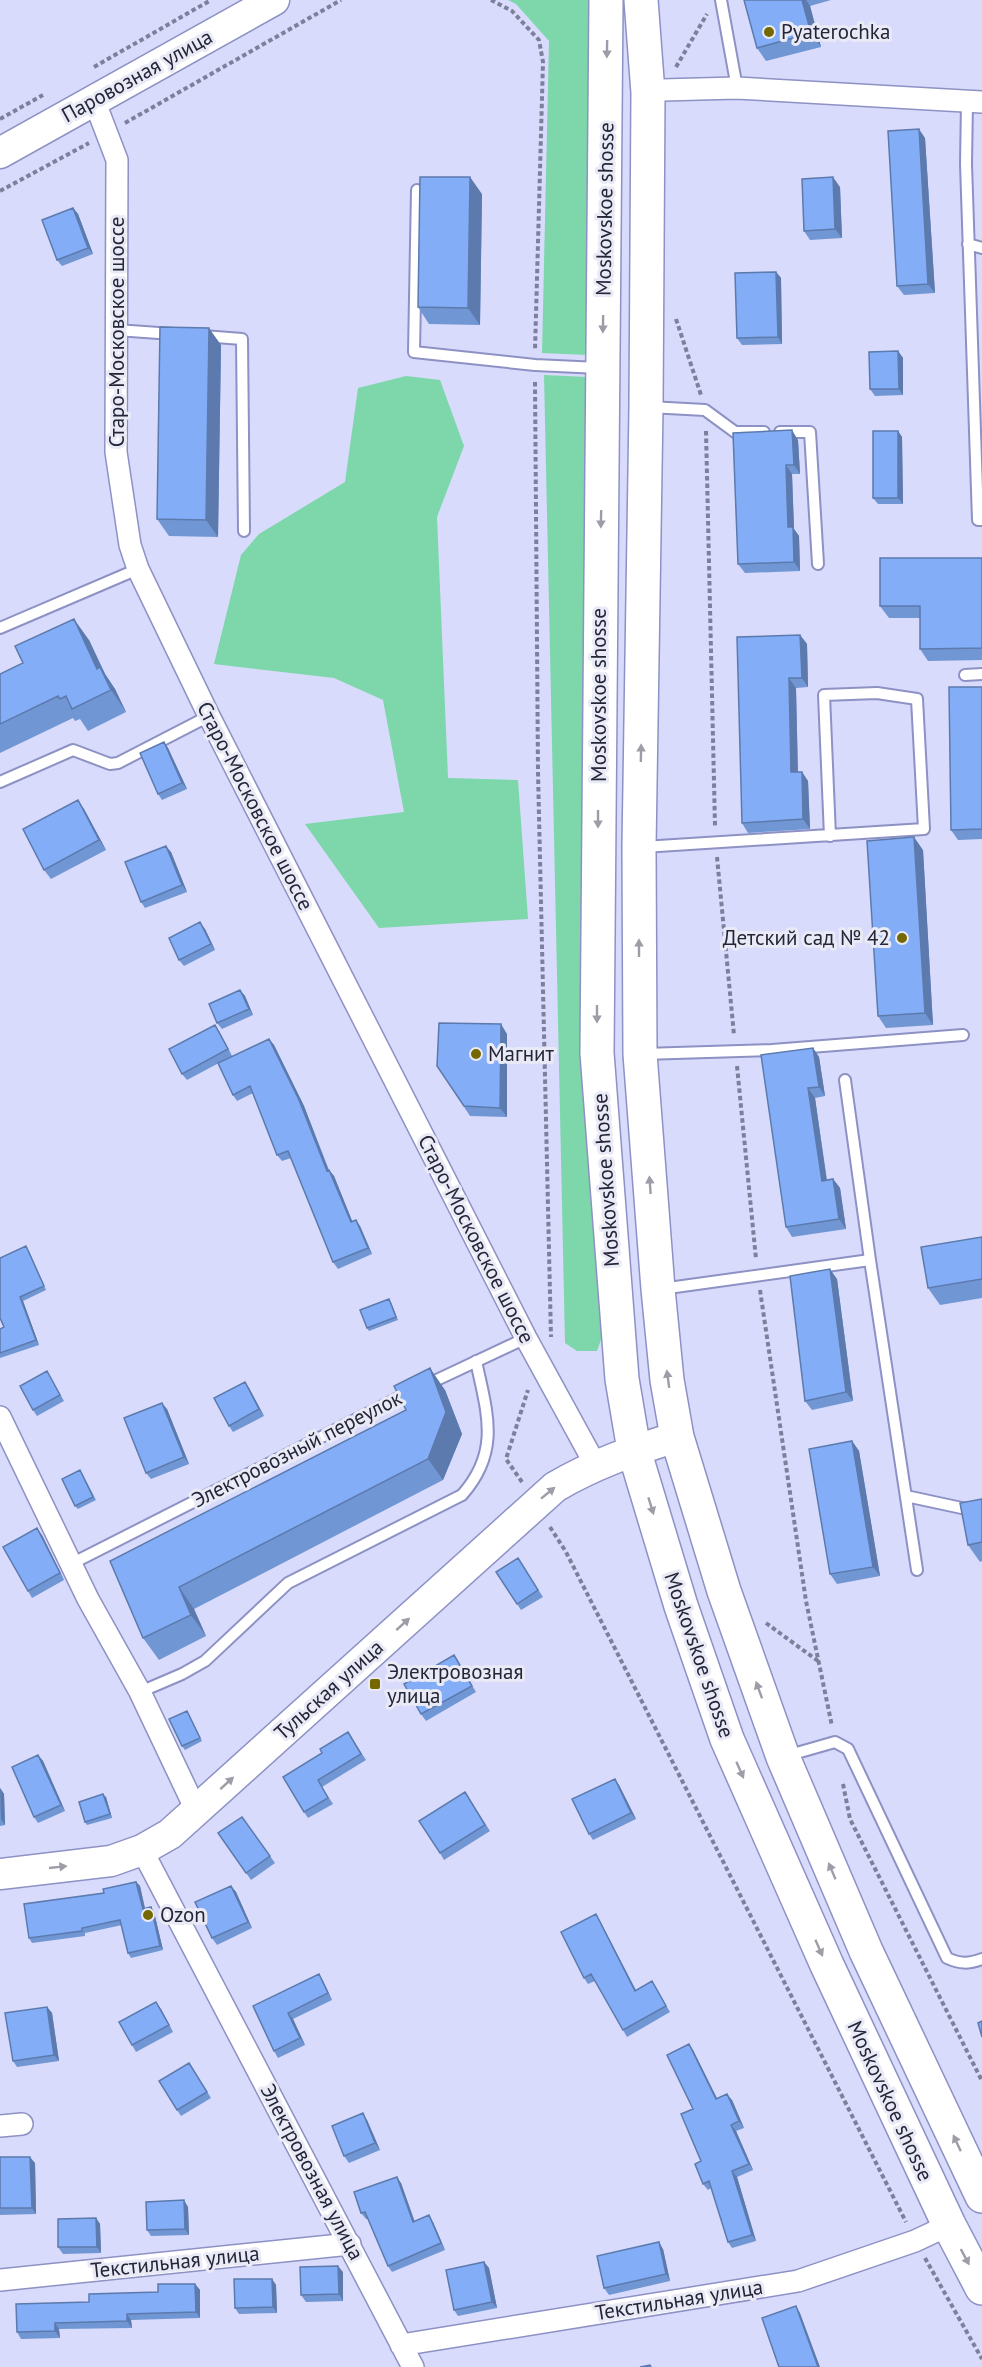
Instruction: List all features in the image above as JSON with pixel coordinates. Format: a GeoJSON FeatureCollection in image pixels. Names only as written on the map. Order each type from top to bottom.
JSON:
{"type":"FeatureCollection","features":[{"type":"Feature","properties":{"kind":"main road","name":"Паровозная улица"},"geometry":{"type":"LineString","coordinates":[[0,153],[274,0]]}},
{"type":"Feature","properties":{"kind":"main road","name":"Moskovskoe shosse"},"geometry":{"type":"LineString","coordinates":[[606,0],[597,1053],[622,1379],[634,1450],[681,1606],[727,1739],[827,1965],[949,2226],[982,2288]]}},
{"type":"Feature","properties":{"kind":"main road","name":"Moskovskoe shosse"},"geometry":{"type":"LineString","coordinates":[[641,0],[655,92],[646,407],[639,847],[640,1054],[658,1289],[668,1380],[677,1437],[724,1591],[783,1757],[866,1951],[982,2196]]}},
{"type":"Feature","properties":{"kind":"main road","name":"Тульская улица"},"geometry":{"type":"LineString","coordinates":[[0,1874],[111,1861],[142,1850],[170,1834],[555,1487],[595,1464],[677,1437]]}},
{"type":"Feature","properties":{"kind":"street"},"geometry":{"type":"LineString","coordinates":[[655,92],[737,88],[974,101]]}},
{"type":"Feature","properties":{"kind":"street","name":"Старо-Московское шоссе"},"geometry":{"type":"LineString","coordinates":[[94,100],[117,160],[116,452],[130,545],[138,569],[209,716],[526,1338],[595,1464]]}},
{"type":"Feature","properties":{"kind":"street"},"geometry":{"type":"LineString","coordinates":[[0,1417],[88,1599],[140,1692],[196,1810]]}},
{"type":"Feature","properties":{"kind":"street","name":"Электровозная улица"},"geometry":{"type":"LineString","coordinates":[[142,1850],[414,2367]]}},
{"type":"Feature","properties":{"kind":"street"},"geometry":{"type":"LineString","coordinates":[[0,2126],[22,2124]]}},
{"type":"Feature","properties":{"kind":"street","name":"Текстильная улица"},"geometry":{"type":"LineString","coordinates":[[401,2344],[798,2281],[915,2241],[949,2226]]}},
{"type":"Feature","properties":{"kind":"street","name":"Текстильная улица"},"geometry":{"type":"LineString","coordinates":[[0,2280],[350,2244]]}},
{"type":"Feature","properties":{"kind":"lane"},"geometry":{"type":"LineString","coordinates":[[721,0],[737,88]]}},
{"type":"Feature","properties":{"kind":"lane"},"geometry":{"type":"LineString","coordinates":[[974,101],[966,164],[978,520],[982,520]]}},
{"type":"Feature","properties":{"kind":"lane"},"geometry":{"type":"LineString","coordinates":[[417,190],[414,352],[535,365],[602,368]]}},
{"type":"Feature","properties":{"kind":"lane"},"geometry":{"type":"LineString","coordinates":[[968,244],[982,248]]}},
{"type":"Feature","properties":{"kind":"lane"},"geometry":{"type":"LineString","coordinates":[[116,330],[242,339],[244,531]]}},
{"type":"Feature","properties":{"kind":"lane"},"geometry":{"type":"LineString","coordinates":[[646,407],[705,410],[735,432],[810,432],[818,564]]}},
{"type":"Feature","properties":{"kind":"lane"},"geometry":{"type":"LineString","coordinates":[[0,628],[138,569]]}},
{"type":"Feature","properties":{"kind":"lane"},"geometry":{"type":"LineString","coordinates":[[965,675],[982,674]]}},
{"type":"Feature","properties":{"kind":"lane"},"geometry":{"type":"LineString","coordinates":[[639,847],[791,837],[830,837],[924,829],[917,699],[877,693],[824,694],[830,837]]}},
{"type":"Feature","properties":{"kind":"lane"},"geometry":{"type":"LineString","coordinates":[[0,782],[74,750],[110,764],[118,763],[209,716]]}},
{"type":"Feature","properties":{"kind":"lane"},"geometry":{"type":"LineString","coordinates":[[640,1054],[772,1050],[963,1035]]}},
{"type":"Feature","properties":{"kind":"lane"},"geometry":{"type":"LineString","coordinates":[[845,1080],[917,1570]]}},
{"type":"Feature","properties":{"kind":"lane"},"geometry":{"type":"LineString","coordinates":[[658,1289],[870,1260]]}},
{"type":"Feature","properties":{"kind":"lane","name":"Электровозный переулок"},"geometry":{"type":"LineString","coordinates":[[71,1564],[376,1407],[526,1338]]}},
{"type":"Feature","properties":{"kind":"lane"},"geometry":{"type":"LineString","coordinates":[[140,1692],[182,1674],[205,1661],[288,1583],[462,1495],[473,1483],[488,1444],[486,1406],[476,1361]]}},
{"type":"Feature","properties":{"kind":"lane"},"geometry":{"type":"LineString","coordinates":[[906,1496],[971,1510],[982,1508]]}},
{"type":"Feature","properties":{"kind":"lane"},"geometry":{"type":"LineString","coordinates":[[783,1757],[835,1742],[848,1749],[947,1958],[958,1963],[970,1963],[982,1959]]}},
{"type":"Feature","properties":{"kind":"path"},"geometry":{"type":"LineString","coordinates":[[87,70],[211,0]]}},
{"type":"Feature","properties":{"kind":"path"},"geometry":{"type":"LineString","coordinates":[[0,190],[107,133],[341,0]]}},
{"type":"Feature","properties":{"kind":"path"},"geometry":{"type":"LineString","coordinates":[[655,92],[709,10]]}},
{"type":"Feature","properties":{"kind":"path"},"geometry":{"type":"LineString","coordinates":[[0,119],[49,92]]}},
{"type":"Feature","properties":{"kind":"path"},"geometry":{"type":"LineString","coordinates":[[675,314],[705,410],[715,842],[758,1275],[807,1601],[850,1819],[982,2081]]}},
{"type":"Feature","properties":{"kind":"path"},"geometry":{"type":"LineString","coordinates":[[762,1619],[819,1662]]}},
{"type":"Feature","properties":{"kind":"path"},"geometry":{"type":"LineString","coordinates":[[915,2241],[982,2359]]}},
{"type":"Feature","properties":{"kind":"green space"},"geometry":{"type":"Polygon","coordinates":[[[508,0],[588,0],[591,93],[588,355],[542,353],[549,41],[516,4],[508,0]]]}},
{"type":"Feature","properties":{"kind":"green space"},"geometry":{"type":"Polygon","coordinates":[[[544,375],[587,377],[603,1334],[597,1351],[577,1351],[565,1343],[544,375]]]}},
{"type":"Feature","properties":{"kind":"green space"},"geometry":{"type":"Polygon","coordinates":[[[406,376],[440,380],[464,446],[437,517],[448,778],[518,780],[528,919],[379,928],[305,824],[404,812],[383,700],[334,678],[214,664],[241,555],[259,534],[345,482],[358,388],[406,376]]]}},
{"type":"Feature","properties":{"kind":"building"},"geometry":{"type":"Polygon","coordinates":[[[744,0],[802,0],[811,33],[757,48],[744,0]]]}},
{"type":"Feature","properties":{"kind":"building"},"geometry":{"type":"Polygon","coordinates":[[[919,129],[928,284],[897,286],[888,131],[919,129]]]}},
{"type":"Feature","properties":{"kind":"building"},"geometry":{"type":"Polygon","coordinates":[[[420,177],[470,177],[468,308],[418,307],[420,177]]]}},
{"type":"Feature","properties":{"kind":"building"},"geometry":{"type":"Polygon","coordinates":[[[833,177],[835,229],[804,231],[802,179],[833,177]]]}},
{"type":"Feature","properties":{"kind":"building"},"geometry":{"type":"Polygon","coordinates":[[[73,208],[88,248],[57,260],[42,220],[73,208]]]}},
{"type":"Feature","properties":{"kind":"building"},"geometry":{"type":"Polygon","coordinates":[[[776,272],[778,337],[737,338],[735,273],[776,272]]]}},
{"type":"Feature","properties":{"kind":"building"},"geometry":{"type":"Polygon","coordinates":[[[160,327],[209,328],[206,520],[157,519],[160,327]]]}},
{"type":"Feature","properties":{"kind":"building"},"geometry":{"type":"Polygon","coordinates":[[[898,351],[899,389],[870,389],[869,352],[898,351]]]}},
{"type":"Feature","properties":{"kind":"building"},"geometry":{"type":"Polygon","coordinates":[[[792,430],[794,465],[786,465],[788,527],[793,527],[794,562],[738,564],[733,433],[792,430]]]}},
{"type":"Feature","properties":{"kind":"building"},"geometry":{"type":"Polygon","coordinates":[[[873,431],[898,431],[898,498],[873,498],[873,431]]]}},
{"type":"Feature","properties":{"kind":"building"},"geometry":{"type":"Polygon","coordinates":[[[880,558],[982,558],[982,648],[920,649],[920,606],[880,606],[880,558]]]}},
{"type":"Feature","properties":{"kind":"building"},"geometry":{"type":"Polygon","coordinates":[[[74,619],[97,669],[100,667],[111,690],[72,709],[66,696],[60,699],[58,696],[0,724],[0,674],[23,663],[15,646],[74,619]]]}},
{"type":"Feature","properties":{"kind":"building"},"geometry":{"type":"Polygon","coordinates":[[[800,635],[802,678],[789,678],[791,772],[802,772],[803,819],[742,823],[737,637],[800,635]]]}},
{"type":"Feature","properties":{"kind":"building"},"geometry":{"type":"Polygon","coordinates":[[[949,687],[982,687],[982,829],[951,830],[949,687]]]}},
{"type":"Feature","properties":{"kind":"building"},"geometry":{"type":"Polygon","coordinates":[[[164,742],[182,783],[158,794],[140,753],[164,742]]]}},
{"type":"Feature","properties":{"kind":"building"},"geometry":{"type":"Polygon","coordinates":[[[78,800],[99,840],[44,870],[23,829],[78,800]]]}},
{"type":"Feature","properties":{"kind":"building"},"geometry":{"type":"Polygon","coordinates":[[[914,837],[925,1013],[878,1016],[867,841],[914,837]]]}},
{"type":"Feature","properties":{"kind":"building"},"geometry":{"type":"Polygon","coordinates":[[[166,846],[182,885],[141,902],[125,862],[166,846]]]}},
{"type":"Feature","properties":{"kind":"building"},"geometry":{"type":"Polygon","coordinates":[[[200,922],[211,944],[179,960],[169,938],[200,922]]]}},
{"type":"Feature","properties":{"kind":"building"},"geometry":{"type":"Polygon","coordinates":[[[240,990],[249,1009],[217,1023],[209,1004],[240,990]]]}},
{"type":"Feature","properties":{"kind":"building","name":"Магнит"},"geometry":{"type":"Polygon","coordinates":[[[439,1023],[501,1024],[500,1108],[464,1106],[437,1066],[439,1023]]]}},
{"type":"Feature","properties":{"kind":"building"},"geometry":{"type":"Polygon","coordinates":[[[215,1025],[228,1049],[182,1074],[169,1049],[215,1025]]]}},
{"type":"Feature","properties":{"kind":"building"},"geometry":{"type":"Polygon","coordinates":[[[269,1039],[299,1100],[327,1171],[329,1170],[351,1222],[356,1220],[368,1248],[333,1262],[288,1151],[277,1155],[250,1086],[233,1095],[218,1063],[269,1039]]]}},
{"type":"Feature","properties":{"kind":"building"},"geometry":{"type":"Polygon","coordinates":[[[813,1048],[819,1087],[808,1088],[822,1181],[833,1179],[839,1219],[786,1227],[761,1055],[813,1048]]]}},
{"type":"Feature","properties":{"kind":"building"},"geometry":{"type":"Polygon","coordinates":[[[982,1237],[982,1279],[928,1288],[921,1247],[982,1237]]]}},
{"type":"Feature","properties":{"kind":"building"},"geometry":{"type":"Polygon","coordinates":[[[26,1246],[44,1286],[20,1297],[36,1340],[0,1353],[0,1329],[4,1327],[0,1318],[0,1258],[26,1246]]]}},
{"type":"Feature","properties":{"kind":"building"},"geometry":{"type":"Polygon","coordinates":[[[830,1269],[846,1392],[805,1401],[790,1276],[830,1269]]]}},
{"type":"Feature","properties":{"kind":"building"},"geometry":{"type":"Polygon","coordinates":[[[389,1299],[396,1317],[367,1328],[360,1310],[389,1299]]]}},
{"type":"Feature","properties":{"kind":"building"},"geometry":{"type":"Polygon","coordinates":[[[430,1368],[446,1412],[428,1459],[179,1587],[191,1615],[143,1638],[110,1561],[406,1410],[394,1386],[430,1368]]]}},
{"type":"Feature","properties":{"kind":"building"},"geometry":{"type":"Polygon","coordinates":[[[47,1371],[60,1395],[33,1410],[20,1386],[47,1371]]]}},
{"type":"Feature","properties":{"kind":"building"},"geometry":{"type":"Polygon","coordinates":[[[245,1382],[259,1409],[229,1426],[214,1398],[245,1382]]]}},
{"type":"Feature","properties":{"kind":"building"},"geometry":{"type":"Polygon","coordinates":[[[162,1403],[184,1457],[146,1473],[124,1418],[162,1403]]]}},
{"type":"Feature","properties":{"kind":"building"},"geometry":{"type":"Polygon","coordinates":[[[852,1441],[873,1567],[830,1574],[809,1449],[852,1441]]]}},
{"type":"Feature","properties":{"kind":"building"},"geometry":{"type":"Polygon","coordinates":[[[80,1470],[93,1497],[75,1506],[62,1479],[80,1470]]]}},
{"type":"Feature","properties":{"kind":"building"},"geometry":{"type":"Polygon","coordinates":[[[982,1499],[982,1542],[968,1545],[960,1503],[982,1499]]]}},
{"type":"Feature","properties":{"kind":"building"},"geometry":{"type":"Polygon","coordinates":[[[37,1528],[60,1573],[28,1591],[3,1547],[37,1528]]]}},
{"type":"Feature","properties":{"kind":"building"},"geometry":{"type":"Polygon","coordinates":[[[518,1558],[538,1590],[517,1604],[496,1572],[518,1558]]]}},
{"type":"Feature","properties":{"kind":"building"},"geometry":{"type":"Polygon","coordinates":[[[454,1655],[472,1686],[421,1714],[404,1684],[454,1655]]]}},
{"type":"Feature","properties":{"kind":"building"},"geometry":{"type":"Polygon","coordinates":[[[187,1711],[200,1738],[182,1746],[169,1719],[187,1711]]]}},
{"type":"Feature","properties":{"kind":"building"},"geometry":{"type":"Polygon","coordinates":[[[348,1732],[361,1754],[318,1780],[328,1798],[304,1812],[283,1777],[322,1753],[320,1749],[348,1732]]]}},
{"type":"Feature","properties":{"kind":"building"},"geometry":{"type":"Polygon","coordinates":[[[38,1755],[61,1805],[34,1817],[12,1767],[38,1755]]]}},
{"type":"Feature","properties":{"kind":"building"},"geometry":{"type":"Polygon","coordinates":[[[615,1779],[631,1813],[589,1834],[572,1799],[615,1779]]]}},
{"type":"Feature","properties":{"kind":"building"},"geometry":{"type":"Polygon","coordinates":[[[465,1792],[485,1825],[440,1853],[419,1821],[465,1792]]]}},
{"type":"Feature","properties":{"kind":"building"},"geometry":{"type":"Polygon","coordinates":[[[103,1794],[110,1814],[85,1822],[79,1802],[103,1794]]]}},
{"type":"Feature","properties":{"kind":"building"},"geometry":{"type":"Polygon","coordinates":[[[242,1817],[270,1856],[246,1873],[218,1833],[242,1817]]]}},
{"type":"Feature","properties":{"kind":"building"},"geometry":{"type":"Polygon","coordinates":[[[136,1882],[143,1909],[151,1907],[160,1946],[128,1953],[120,1920],[82,1928],[82,1931],[29,1938],[24,1904],[104,1893],[103,1889],[136,1882]]]}},
{"type":"Feature","properties":{"kind":"building"},"geometry":{"type":"Polygon","coordinates":[[[231,1886],[248,1922],[212,1938],[195,1902],[231,1886]]]}},
{"type":"Feature","properties":{"kind":"building"},"geometry":{"type":"Polygon","coordinates":[[[596,1914],[635,1991],[652,1981],[666,2006],[623,2030],[591,1974],[584,1978],[561,1932],[596,1914]]]}},
{"type":"Feature","properties":{"kind":"building"},"geometry":{"type":"Polygon","coordinates":[[[319,1974],[328,1993],[288,2013],[300,2038],[274,2051],[253,2006],[319,1974]]]}},
{"type":"Feature","properties":{"kind":"building"},"geometry":{"type":"Polygon","coordinates":[[[156,2002],[169,2025],[132,2045],[119,2022],[156,2002]]]}},
{"type":"Feature","properties":{"kind":"building"},"geometry":{"type":"Polygon","coordinates":[[[47,2007],[54,2055],[13,2061],[5,2013],[47,2007]]]}},
{"type":"Feature","properties":{"kind":"building"},"geometry":{"type":"Polygon","coordinates":[[[982,2021],[982,2037],[978,2023],[982,2021]]]}},
{"type":"Feature","properties":{"kind":"building"},"geometry":{"type":"Polygon","coordinates":[[[689,2044],[716,2099],[727,2094],[739,2121],[731,2125],[749,2164],[732,2171],[752,2235],[728,2242],[709,2181],[703,2184],[695,2164],[701,2161],[681,2114],[693,2109],[667,2055],[689,2044]]]}},
{"type":"Feature","properties":{"kind":"building"},"geometry":{"type":"Polygon","coordinates":[[[189,2063],[207,2092],[177,2110],[159,2081],[189,2063]]]}},
{"type":"Feature","properties":{"kind":"building"},"geometry":{"type":"Polygon","coordinates":[[[363,2113],[375,2143],[344,2156],[332,2126],[363,2113]]]}},
{"type":"Feature","properties":{"kind":"building"},"geometry":{"type":"Polygon","coordinates":[[[0,2157],[30,2157],[32,2208],[0,2208],[0,2157]]]}},
{"type":"Feature","properties":{"kind":"building"},"geometry":{"type":"Polygon","coordinates":[[[397,2177],[413,2222],[429,2215],[441,2243],[388,2266],[365,2212],[361,2213],[354,2192],[397,2177]]]}},
{"type":"Feature","properties":{"kind":"building"},"geometry":{"type":"Polygon","coordinates":[[[184,2200],[185,2229],[147,2230],[146,2202],[184,2200]]]}},
{"type":"Feature","properties":{"kind":"building"},"geometry":{"type":"Polygon","coordinates":[[[96,2218],[97,2247],[58,2247],[58,2219],[96,2218]]]}},
{"type":"Feature","properties":{"kind":"building"},"geometry":{"type":"Polygon","coordinates":[[[659,2242],[666,2274],[604,2288],[597,2256],[659,2242]]]}},
{"type":"Feature","properties":{"kind":"building"},"geometry":{"type":"Polygon","coordinates":[[[484,2262],[492,2302],[454,2310],[446,2270],[484,2262]]]}},
{"type":"Feature","properties":{"kind":"building"},"geometry":{"type":"Polygon","coordinates":[[[338,2266],[339,2294],[301,2295],[300,2267],[338,2266]]]}},
{"type":"Feature","properties":{"kind":"building"},"geometry":{"type":"Polygon","coordinates":[[[234,2279],[272,2279],[273,2307],[235,2308],[234,2279]]]}},
{"type":"Feature","properties":{"kind":"building"},"geometry":{"type":"Polygon","coordinates":[[[158,2284],[195,2284],[196,2312],[127,2314],[127,2321],[55,2323],[55,2331],[17,2332],[16,2304],[89,2302],[89,2294],[158,2292],[158,2284]]]}},
{"type":"Feature","properties":{"kind":"building"},"geometry":{"type":"Polygon","coordinates":[[[796,2306],[818,2367],[779,2367],[762,2318],[796,2306]]]}},
{"type":"Feature","properties":{"kind":"place","name":"Pyaterochka"},"geometry":{"type":"Point","coordinates":[769,32]}},
{"type":"Feature","properties":{"kind":"place","name":"Детский сад № 42"},"geometry":{"type":"Point","coordinates":[902,938]}},
{"type":"Feature","properties":{"kind":"place","name":"Магнит"},"geometry":{"type":"Point","coordinates":[476,1054]}},
{"type":"Feature","properties":{"kind":"place","name":"Электровозная улица"},"geometry":{"type":"Point","coordinates":[375,1684]}},
{"type":"Feature","properties":{"kind":"place","name":"Ozon"},"geometry":{"type":"Point","coordinates":[148,1915]}}]}
